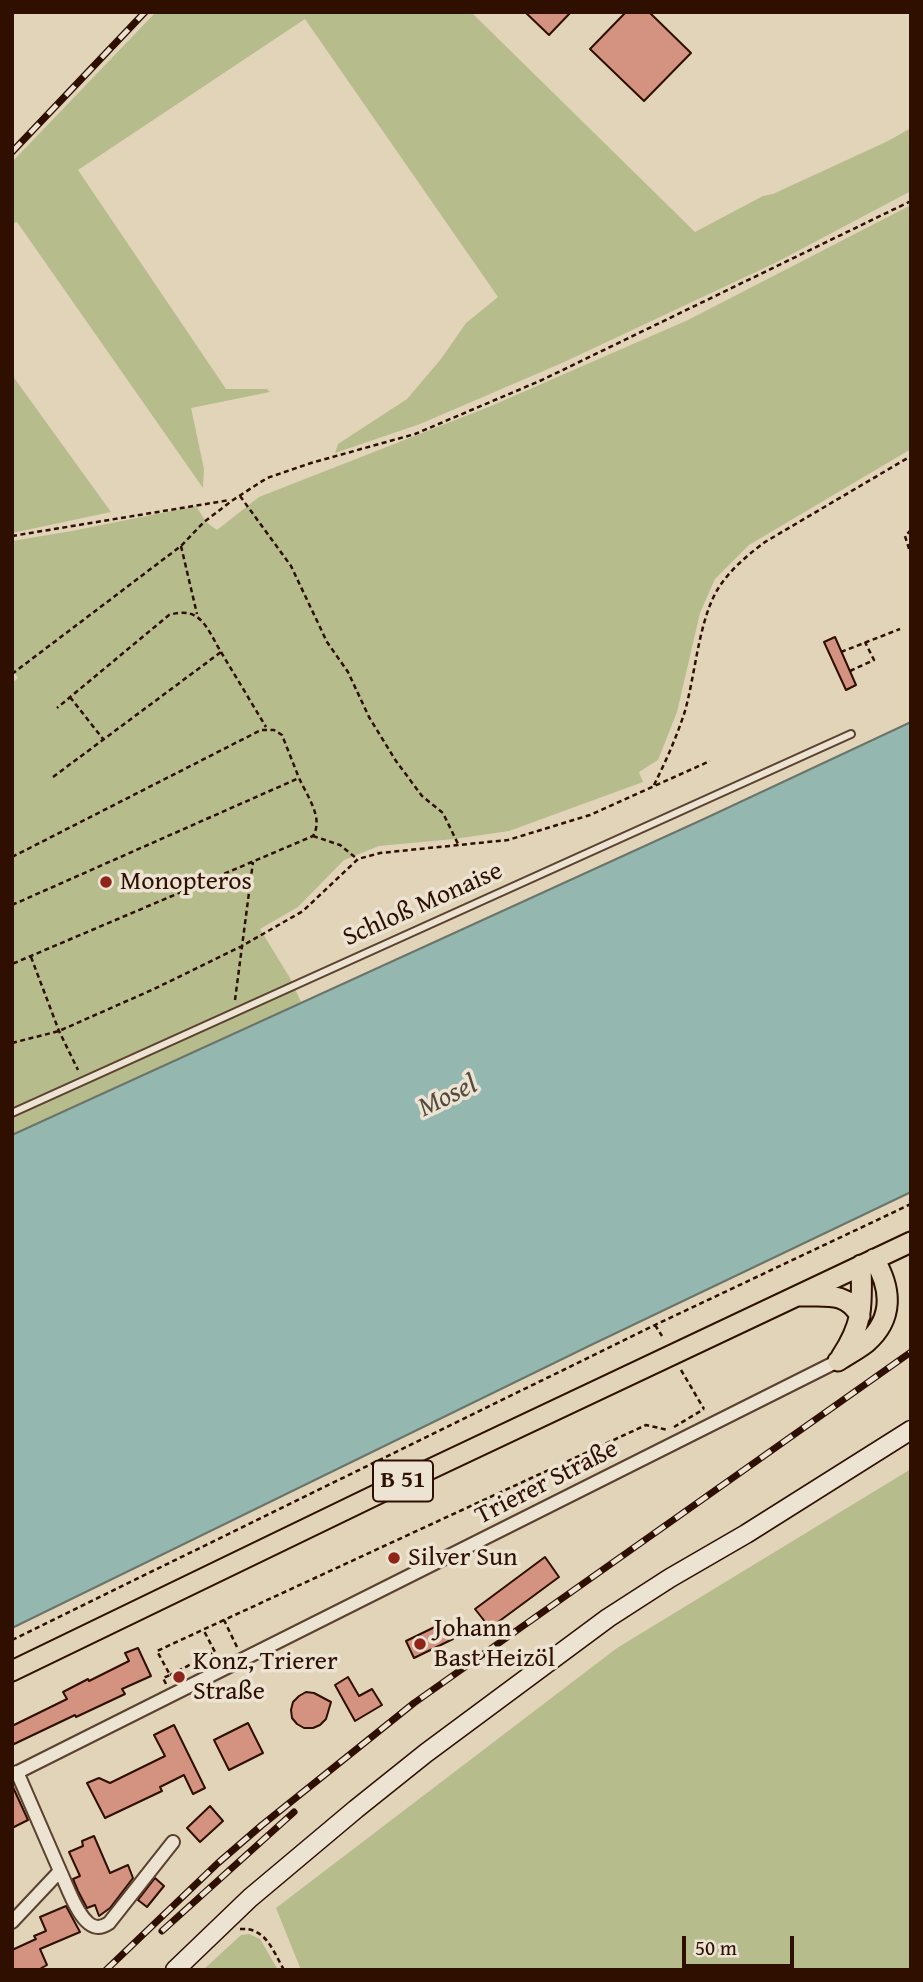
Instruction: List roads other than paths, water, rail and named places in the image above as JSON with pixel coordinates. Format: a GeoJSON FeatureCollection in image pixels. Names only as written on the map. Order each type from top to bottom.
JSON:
{"type":"FeatureCollection","features":[{"type":"Feature","properties":{"kind":"main road","name":"B 51"},"geometry":{"type":"LineString","coordinates":[[12,1671],[383,1490],[911,1242]]}},
{"type":"Feature","properties":{"kind":"main road"},"geometry":{"type":"LineString","coordinates":[[868,1262],[882,1272],[889,1297],[881,1325],[866,1342],[838,1361],[858,1326],[868,1262]]}},
{"type":"Feature","properties":{"kind":"main road"},"geometry":{"type":"LineString","coordinates":[[797,1296],[843,1298],[853,1304],[860,1316]]}},
{"type":"Feature","properties":{"kind":"street","name":"Trierer Straße"},"geometry":{"type":"LineString","coordinates":[[14,1774],[838,1361]]}},
{"type":"Feature","properties":{"kind":"street"},"geometry":{"type":"LineString","coordinates":[[175,1970],[250,1898],[356,1809],[426,1753],[608,1618],[911,1430]]}},
{"type":"Feature","properties":{"kind":"street"},"geometry":{"type":"LineString","coordinates":[[14,1774],[79,1912],[95,1927],[108,1923],[173,1842]]}},
{"type":"Feature","properties":{"kind":"street"},"geometry":{"type":"LineString","coordinates":[[12,1922],[60,1871]]}},
{"type":"Feature","properties":{"kind":"lane","name":"Schloß Monaise"},"geometry":{"type":"LineString","coordinates":[[12,1113],[851,734]]}},
{"type":"Feature","properties":{"kind":"water","name":"Mosel"},"geometry":{"type":"Polygon","coordinates":[[[911,722],[911,1192],[12,1628],[12,1135],[911,722]]]}},
{"type":"Feature","properties":{"kind":"railway"},"geometry":{"type":"LineString","coordinates":[[12,152],[145,12]]}},
{"type":"Feature","properties":{"kind":"railway"},"geometry":{"type":"LineString","coordinates":[[106,1970],[218,1863],[414,1703],[911,1352]]}},
{"type":"Feature","properties":{"kind":"railway"},"geometry":{"type":"LineString","coordinates":[[162,1931],[294,1812]]}},
{"type":"Feature","properties":{"kind":"place","name":"Monopteros"},"geometry":{"type":"Point","coordinates":[106,882]}},
{"type":"Feature","properties":{"kind":"place","name":"Silver Sun"},"geometry":{"type":"Point","coordinates":[394,1558]}},
{"type":"Feature","properties":{"kind":"place","name":"Johann Bast Heizöl"},"geometry":{"type":"Point","coordinates":[420,1644]}},
{"type":"Feature","properties":{"kind":"place","name":"Konz, Trierer Straße"},"geometry":{"type":"Point","coordinates":[179,1677]}}]}
